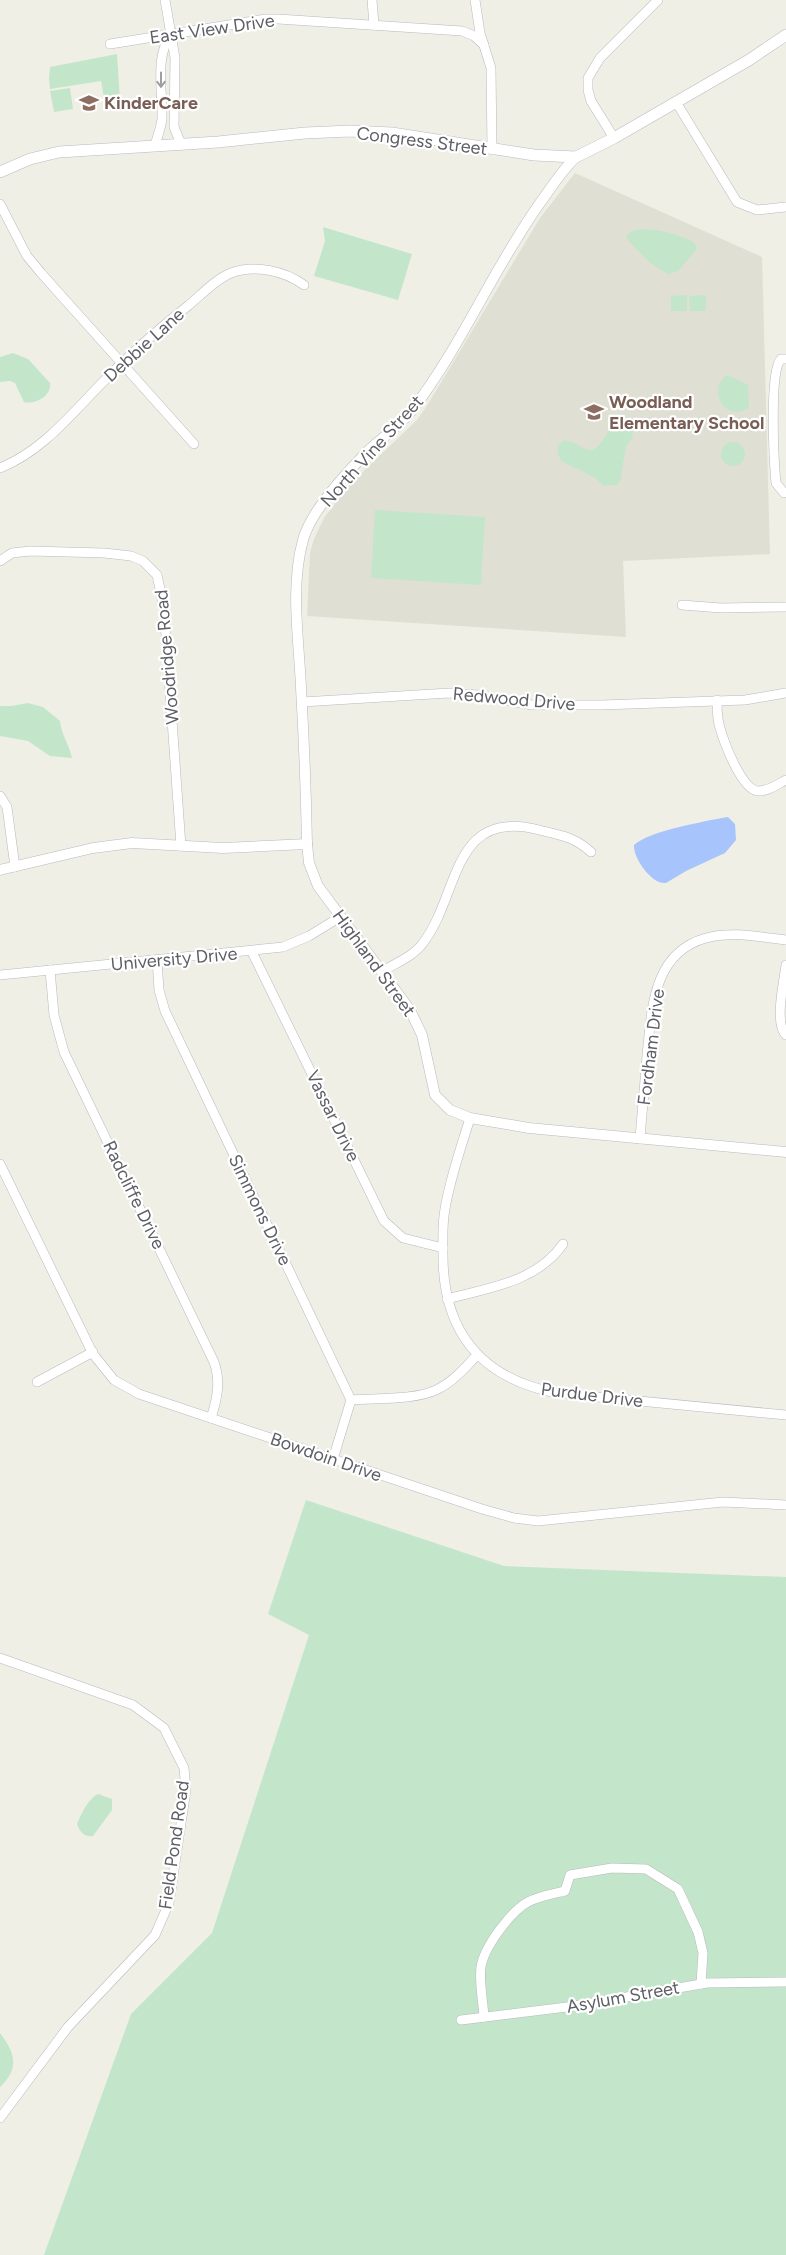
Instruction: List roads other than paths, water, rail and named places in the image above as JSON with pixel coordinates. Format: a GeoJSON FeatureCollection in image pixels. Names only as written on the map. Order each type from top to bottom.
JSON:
{"type":"FeatureCollection","features":[{"type":"Feature","properties":{"kind":"main road","name":"Congress Street"},"geometry":{"type":"LineString","coordinates":[[0,172],[48,154],[350,131],[392,133],[534,156],[576,157],[614,138],[676,102],[748,60],[786,35]]}},
{"type":"Feature","properties":{"kind":"street"},"geometry":{"type":"LineString","coordinates":[[165,0],[175,62],[174,127],[181,144]]}},
{"type":"Feature","properties":{"kind":"street"},"geometry":{"type":"LineString","coordinates":[[372,0],[374,25]]}},
{"type":"Feature","properties":{"kind":"street"},"geometry":{"type":"LineString","coordinates":[[475,0],[477,19],[491,68],[492,150]]}},
{"type":"Feature","properties":{"kind":"street"},"geometry":{"type":"LineString","coordinates":[[614,138],[591,101],[588,90],[588,78],[600,58],[658,0]]}},
{"type":"Feature","properties":{"kind":"street","name":"East View Drive"},"geometry":{"type":"LineString","coordinates":[[110,44],[266,19],[462,31],[474,36],[484,45]]}},
{"type":"Feature","properties":{"kind":"street"},"geometry":{"type":"LineString","coordinates":[[154,146],[162,121],[161,70],[164,44],[172,35]]}},
{"type":"Feature","properties":{"kind":"street"},"geometry":{"type":"LineString","coordinates":[[676,102],[737,202],[757,210],[786,207]]}},
{"type":"Feature","properties":{"kind":"street","name":"North Vine Street"},"geometry":{"type":"LineString","coordinates":[[307,844],[302,702],[297,626],[297,573],[304,538],[324,502],[341,480],[371,448],[398,426],[413,410],[515,240],[543,198],[576,157]]}},
{"type":"Feature","properties":{"kind":"street"},"geometry":{"type":"LineString","coordinates":[[0,204],[27,256],[194,444]]}},
{"type":"Feature","properties":{"kind":"street","name":"Debbie Lane"},"geometry":{"type":"LineString","coordinates":[[0,468],[15,460],[61,427],[123,363],[184,309],[231,273],[249,269],[265,269],[294,278],[304,285]]}},
{"type":"Feature","properties":{"kind":"street"},"geometry":{"type":"LineString","coordinates":[[784,493],[776,483],[774,392],[776,365],[780,359],[786,359]]}},
{"type":"Feature","properties":{"kind":"street","name":"Woodridge Road"},"geometry":{"type":"LineString","coordinates":[[0,561],[12,553],[30,551],[104,553],[136,558],[149,566],[157,575],[164,608],[181,846]]}},
{"type":"Feature","properties":{"kind":"street"},"geometry":{"type":"LineString","coordinates":[[682,605],[721,608],[786,607]]}},
{"type":"Feature","properties":{"kind":"street","name":"Redwood Drive"},"geometry":{"type":"LineString","coordinates":[[302,702],[449,693],[478,695],[542,705],[616,705],[745,700],[786,693]]}},
{"type":"Feature","properties":{"kind":"street"},"geometry":{"type":"LineString","coordinates":[[717,700],[717,715],[723,738],[740,775],[755,790],[771,788],[786,780]]}},
{"type":"Feature","properties":{"kind":"street"},"geometry":{"type":"LineString","coordinates":[[0,796],[7,807],[15,867]]}},
{"type":"Feature","properties":{"kind":"street"},"geometry":{"type":"LineString","coordinates":[[383,971],[414,952],[423,944],[432,929],[465,852],[485,834],[506,827],[535,829],[572,838],[580,842],[591,852]]}},
{"type":"Feature","properties":{"kind":"street"},"geometry":{"type":"LineString","coordinates":[[0,870],[92,848],[132,843],[222,848],[307,844]]}},
{"type":"Feature","properties":{"kind":"street","name":"Highland Street"},"geometry":{"type":"LineString","coordinates":[[307,844],[314,878],[340,917],[383,971],[410,1010],[420,1030],[427,1054],[432,1087],[436,1097],[450,1110],[470,1118],[544,1130],[786,1152]]}},
{"type":"Feature","properties":{"kind":"street","name":"University Drive"},"geometry":{"type":"LineString","coordinates":[[0,975],[252,952],[290,946],[340,917]]}},
{"type":"Feature","properties":{"kind":"street","name":"Fordham Drive"},"geometry":{"type":"LineString","coordinates":[[640,1139],[652,1003],[661,975],[668,963],[686,946],[713,936],[727,935],[786,940]]}},
{"type":"Feature","properties":{"kind":"street","name":"Vassar Drive"},"geometry":{"type":"LineString","coordinates":[[252,952],[384,1221],[403,1238],[443,1248]]}},
{"type":"Feature","properties":{"kind":"street","name":"Simmons Drive"},"geometry":{"type":"LineString","coordinates":[[157,960],[158,984],[165,1011],[352,1400]]}},
{"type":"Feature","properties":{"kind":"street"},"geometry":{"type":"LineString","coordinates":[[786,965],[780,1019],[781,1028],[786,1034]]}},
{"type":"Feature","properties":{"kind":"street","name":"Radcliffe Drive"},"geometry":{"type":"LineString","coordinates":[[50,970],[54,1015],[64,1052],[214,1362],[218,1387],[211,1418]]}},
{"type":"Feature","properties":{"kind":"street","name":"Purdue Drive"},"geometry":{"type":"LineString","coordinates":[[470,1118],[446,1204],[443,1275],[447,1299],[457,1327],[477,1355],[512,1380],[548,1391],[786,1415]]}},
{"type":"Feature","properties":{"kind":"street","name":"Bowdoin Drive"},"geometry":{"type":"LineString","coordinates":[[0,1164],[93,1352],[108,1373],[124,1386],[139,1394],[482,1509],[525,1520],[551,1520],[723,1502],[786,1505]]}},
{"type":"Feature","properties":{"kind":"street"},"geometry":{"type":"LineString","coordinates":[[447,1299],[502,1284],[520,1277],[544,1263],[563,1244]]}},
{"type":"Feature","properties":{"kind":"street"},"geometry":{"type":"LineString","coordinates":[[38,1382],[93,1352]]}},
{"type":"Feature","properties":{"kind":"street"},"geometry":{"type":"LineString","coordinates":[[333,1459],[352,1400],[420,1395],[434,1392],[453,1380],[477,1355]]}},
{"type":"Feature","properties":{"kind":"street","name":"Field Pond Road"},"geometry":{"type":"LineString","coordinates":[[0,1658],[133,1705],[141,1710],[164,1728],[176,1748],[184,1768],[186,1790],[169,1903],[155,1935],[68,2027],[0,2118]]}},
{"type":"Feature","properties":{"kind":"street"},"geometry":{"type":"LineString","coordinates":[[484,2017],[482,1967],[488,1946],[506,1922],[526,1902],[548,1894],[565,1892],[570,1875],[612,1868],[646,1869],[678,1889],[698,1932],[702,1953],[701,1984]]}},
{"type":"Feature","properties":{"kind":"street","name":"Asylum Street"},"geometry":{"type":"LineString","coordinates":[[461,2020],[575,2006],[701,1984],[786,1982]]}},
{"type":"Feature","properties":{"kind":"water"},"geometry":{"type":"Polygon","coordinates":[[[728,817],[735,824],[736,840],[725,853],[686,871],[666,883],[655,880],[649,875],[637,857],[634,845],[652,835],[678,827],[728,817]]]}},
{"type":"Feature","properties":{"kind":"place","name":"KinderCare"},"geometry":{"type":"Point","coordinates":[89,103]}},
{"type":"Feature","properties":{"kind":"place","name":"Woodland Elementary School"},"geometry":{"type":"Point","coordinates":[594,412]}}]}
